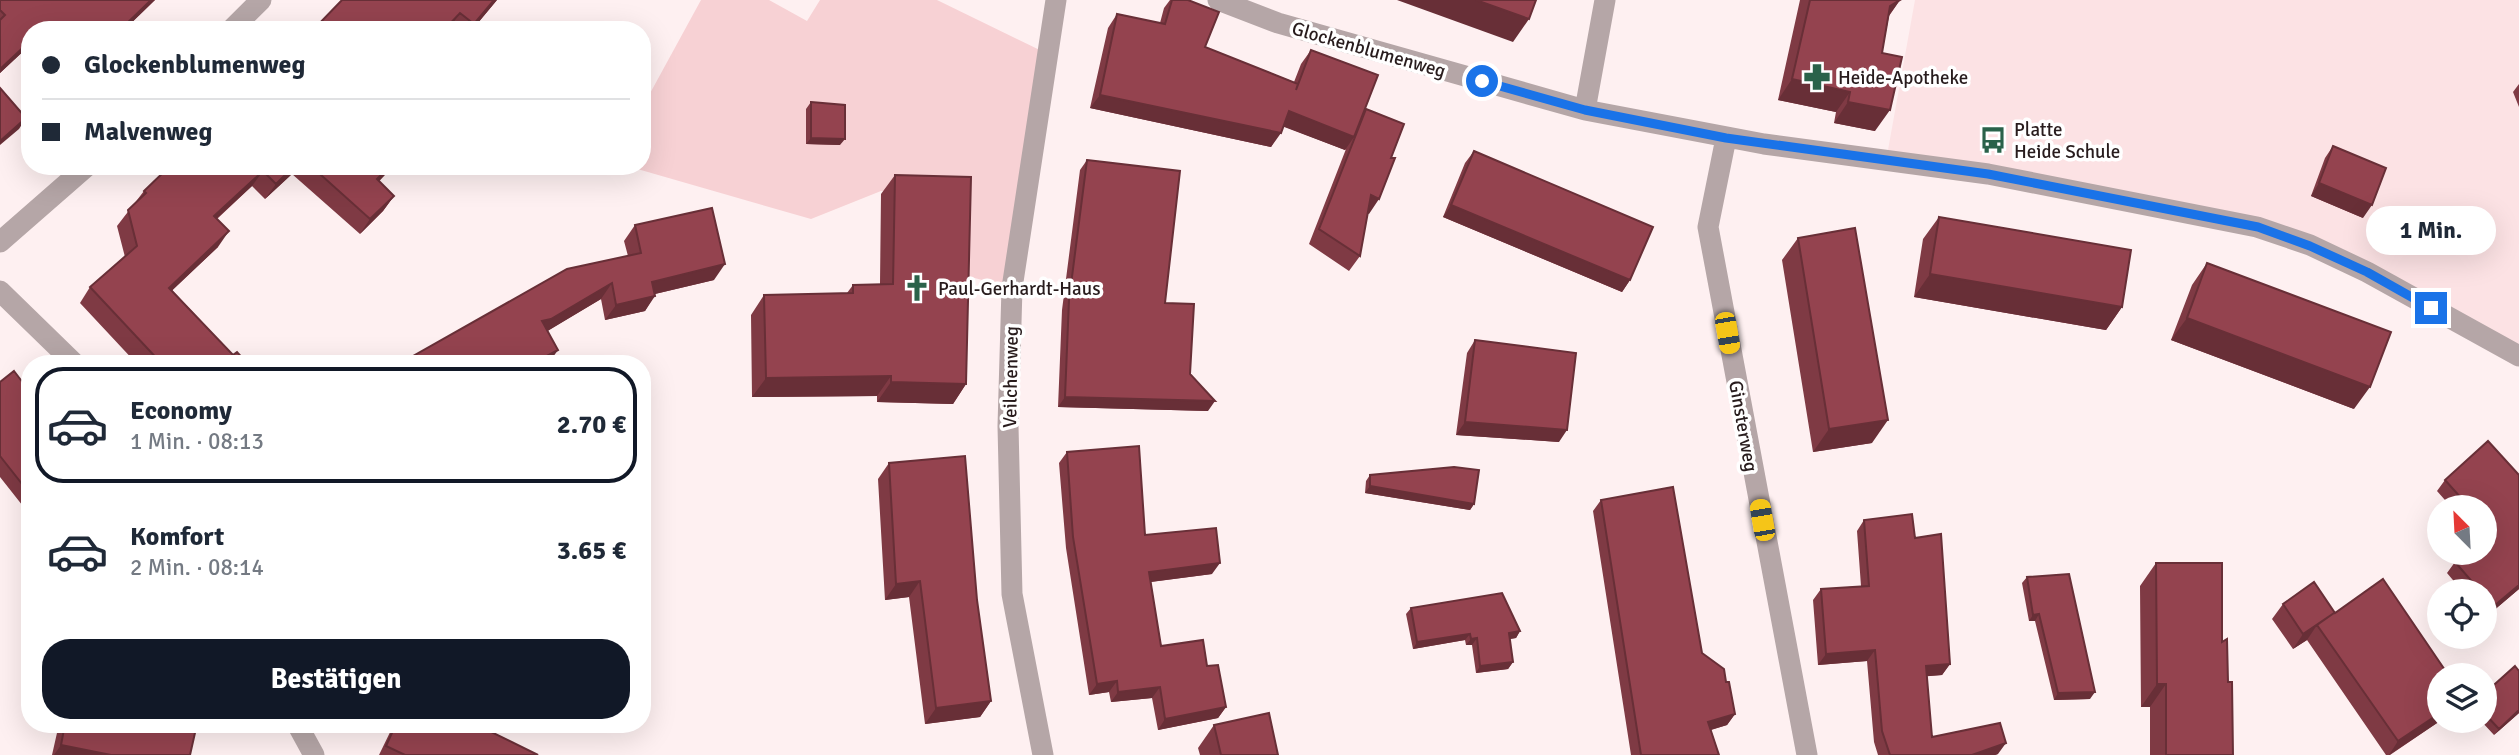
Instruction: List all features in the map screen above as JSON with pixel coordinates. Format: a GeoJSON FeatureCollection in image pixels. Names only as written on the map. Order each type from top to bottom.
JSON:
{"type":"FeatureCollection","features":[{"type":"Feature","properties":{"kind":"street"},"geometry":{"type":"LineString","coordinates":[[240,21],[261,0]]}},
{"type":"Feature","properties":{"kind":"street","name":"Veilchenweg"},"geometry":{"type":"LineString","coordinates":[[1044,755],[1012,594],[1008,426],[1012,288],[1056,0]]}},
{"type":"Feature","properties":{"kind":"street","name":"Glockenblumenweg"},"geometry":{"type":"LineString","coordinates":[[1218,0],[1278,23],[1585,110],[1726,138],[1988,174],[2258,227],[2310,246],[2367,272],[2519,356]]}},
{"type":"Feature","properties":{"kind":"street"},"geometry":{"type":"LineString","coordinates":[[1585,110],[1605,0]]}},
{"type":"Feature","properties":{"kind":"street","name":"Ginsterweg"},"geometry":{"type":"LineString","coordinates":[[1726,138],[1708,227],[1807,755]]}},
{"type":"Feature","properties":{"kind":"street"},"geometry":{"type":"LineString","coordinates":[[0,242],[77,175]]}},
{"type":"Feature","properties":{"kind":"street"},"geometry":{"type":"LineString","coordinates":[[0,290],[66,355]]}},
{"type":"Feature","properties":{"kind":"street"},"geometry":{"type":"LineString","coordinates":[[302,733],[314,755]]}},
{"type":"Feature","properties":{"kind":"shaded area"},"geometry":{"type":"Polygon","coordinates":[[[701,0],[769,0],[807,21],[820,0],[937,0],[1048,54],[1012,288],[956,273],[957,195],[881,191],[811,219],[651,173],[651,92],[701,0]]]}},
{"type":"Feature","properties":{"kind":"shaded area"},"geometry":{"type":"Polygon","coordinates":[[[1915,0],[2519,0],[2519,356],[2257,227],[1886,161],[1915,0]]]}},
{"type":"Feature","properties":{"kind":"building"},"geometry":{"type":"Polygon","coordinates":[[[0,0],[151,0],[129,21],[21,21],[21,49],[0,69],[0,20],[5,15],[0,10],[0,0]]]}},
{"type":"Feature","properties":{"kind":"building"},"geometry":{"type":"Polygon","coordinates":[[[342,0],[494,0],[476,21],[470,21],[460,13],[452,21],[322,21],[342,0]]]}},
{"type":"Feature","properties":{"kind":"building"},"geometry":{"type":"Polygon","coordinates":[[[1172,0],[1188,0],[1219,12],[1205,47],[1298,84],[1296,90],[1311,50],[1378,75],[1354,137],[1289,111],[1281,133],[1100,95],[1117,14],[1165,24],[1172,0]]]}},
{"type":"Feature","properties":{"kind":"building"},"geometry":{"type":"Polygon","coordinates":[[[1476,0],[1536,0],[1529,19],[1476,0]]]}},
{"type":"Feature","properties":{"kind":"building"},"geometry":{"type":"Polygon","coordinates":[[[1810,0],[1900,0],[1890,6],[1882,53],[1902,57],[1890,110],[1848,102],[1850,92],[1792,79],[1810,0]]]}},
{"type":"Feature","properties":{"kind":"building"},"geometry":{"type":"Polygon","coordinates":[[[0,88],[21,112],[21,122],[0,141],[0,88]]]}},
{"type":"Feature","properties":{"kind":"building"},"geometry":{"type":"Polygon","coordinates":[[[811,102],[845,105],[845,139],[811,138],[811,102]]]}},
{"type":"Feature","properties":{"kind":"building"},"geometry":{"type":"Polygon","coordinates":[[[1366,109],[1404,124],[1391,158],[1395,158],[1379,199],[1371,195],[1360,256],[1319,229],[1366,109]]]}},
{"type":"Feature","properties":{"kind":"building"},"geometry":{"type":"Polygon","coordinates":[[[2333,146],[2386,168],[2372,205],[2319,183],[2333,146]]]}},
{"type":"Feature","properties":{"kind":"building"},"geometry":{"type":"Polygon","coordinates":[[[1474,151],[1653,227],[1630,280],[1451,205],[1474,151]]]}},
{"type":"Feature","properties":{"kind":"building"},"geometry":{"type":"Polygon","coordinates":[[[1087,160],[1180,171],[1165,303],[1194,304],[1190,374],[1215,401],[1065,397],[1069,300],[1087,160]]]}},
{"type":"Feature","properties":{"kind":"building"},"geometry":{"type":"Polygon","coordinates":[[[161,175],[259,175],[214,216],[229,231],[169,288],[233,355],[154,355],[90,287],[137,246],[128,210],[146,193],[144,191],[161,175]]]}},
{"type":"Feature","properties":{"kind":"building"},"geometry":{"type":"Polygon","coordinates":[[[267,175],[285,175],[276,184],[267,175]]]}},
{"type":"Feature","properties":{"kind":"building"},"geometry":{"type":"Polygon","coordinates":[[[321,175],[381,175],[377,179],[394,196],[370,219],[321,175]]]}},
{"type":"Feature","properties":{"kind":"building","name":"Paul-Gerhardt-Haus"},"geometry":{"type":"Polygon","coordinates":[[[895,175],[971,177],[966,384],[891,382],[891,376],[766,378],[764,295],[853,293],[853,285],[893,284],[895,175]]]}},
{"type":"Feature","properties":{"kind":"building"},"geometry":{"type":"Polygon","coordinates":[[[712,208],[725,264],[652,282],[655,296],[616,305],[612,283],[551,319],[542,321],[558,350],[549,355],[415,355],[567,269],[641,253],[635,225],[712,208]]]}},
{"type":"Feature","properties":{"kind":"building"},"geometry":{"type":"Polygon","coordinates":[[[1939,217],[2131,250],[2122,307],[1930,274],[1939,217]]]}},
{"type":"Feature","properties":{"kind":"building"},"geometry":{"type":"Polygon","coordinates":[[[1855,228],[1888,420],[1829,429],[1798,238],[1855,228]]]}},
{"type":"Feature","properties":{"kind":"building"},"geometry":{"type":"Polygon","coordinates":[[[2207,263],[2391,332],[2370,387],[2187,318],[2207,263]]]}},
{"type":"Feature","properties":{"kind":"building"},"geometry":{"type":"Polygon","coordinates":[[[1475,340],[1576,353],[1567,430],[1465,422],[1475,340]]]}},
{"type":"Feature","properties":{"kind":"building"},"geometry":{"type":"Polygon","coordinates":[[[14,371],[21,380],[21,483],[0,456],[0,382],[14,371]]]}},
{"type":"Feature","properties":{"kind":"building"},"geometry":{"type":"Polygon","coordinates":[[[2488,441],[2519,475],[2519,585],[2497,603],[2497,579],[2470,579],[2458,565],[2497,565],[2497,495],[2458,495],[2445,480],[2488,441]]]}},
{"type":"Feature","properties":{"kind":"building"},"geometry":{"type":"Polygon","coordinates":[[[1139,446],[1145,535],[1216,528],[1220,563],[1149,572],[1161,646],[1203,640],[1207,666],[1218,665],[1226,707],[1165,719],[1160,687],[1118,692],[1117,681],[1097,684],[1073,537],[1067,452],[1139,446]]]}},
{"type":"Feature","properties":{"kind":"building"},"geometry":{"type":"Polygon","coordinates":[[[965,456],[977,600],[991,701],[936,708],[920,581],[896,584],[889,463],[965,456]]]}},
{"type":"Feature","properties":{"kind":"building"},"geometry":{"type":"Polygon","coordinates":[[[1454,467],[1479,470],[1474,504],[1370,486],[1370,475],[1454,467]]]}},
{"type":"Feature","properties":{"kind":"building"},"geometry":{"type":"Polygon","coordinates":[[[1673,487],[1702,653],[1724,669],[1735,714],[1708,722],[1719,755],[1641,755],[1601,500],[1673,487]]]}},
{"type":"Feature","properties":{"kind":"building"},"geometry":{"type":"Polygon","coordinates":[[[1912,514],[1915,538],[1941,534],[1950,664],[1926,666],[1932,737],[2000,723],[2006,743],[1972,755],[1890,755],[1882,731],[1875,650],[1826,654],[1821,589],[1869,586],[1864,520],[1912,514]]]}},
{"type":"Feature","properties":{"kind":"building"},"geometry":{"type":"Polygon","coordinates":[[[2156,563],[2222,563],[2222,642],[2227,639],[2228,682],[2232,682],[2233,755],[2166,755],[2166,684],[2157,684],[2156,563]]]}},
{"type":"Feature","properties":{"kind":"building"},"geometry":{"type":"Polygon","coordinates":[[[2069,574],[2095,692],[2058,693],[2039,614],[2033,615],[2027,577],[2069,574]]]}},
{"type":"Feature","properties":{"kind":"building"},"geometry":{"type":"Polygon","coordinates":[[[2383,579],[2427,644],[2427,649],[2431,649],[2440,663],[2427,663],[2427,722],[2398,741],[2317,625],[2334,613],[2303,634],[2283,604],[2314,582],[2335,613],[2383,579]]]}},
{"type":"Feature","properties":{"kind":"building"},"geometry":{"type":"Polygon","coordinates":[[[1502,593],[1520,631],[1509,633],[1513,662],[1480,666],[1477,638],[1471,639],[1470,634],[1417,642],[1411,608],[1502,593]]]}},
{"type":"Feature","properties":{"kind":"building"},"geometry":{"type":"Polygon","coordinates":[[[2515,666],[2519,671],[2519,710],[2499,729],[2497,727],[2497,682],[2515,666]]]}},
{"type":"Feature","properties":{"kind":"building"},"geometry":{"type":"Polygon","coordinates":[[[1269,713],[1278,755],[1221,755],[1214,725],[1269,713]]]}},
{"type":"Feature","properties":{"kind":"building"},"geometry":{"type":"Polygon","coordinates":[[[63,733],[195,733],[190,755],[111,755],[61,745],[63,733]]]}},
{"type":"Feature","properties":{"kind":"building"},"geometry":{"type":"Polygon","coordinates":[[[392,733],[493,733],[538,755],[405,755],[386,746],[392,733]]]}},
{"type":"Feature","properties":{"kind":"place","name":"Heide-Apotheke"},"geometry":{"type":"Point","coordinates":[1817,77]}},
{"type":"Feature","properties":{"kind":"place","name":"Platte Heide Schule"},"geometry":{"type":"Point","coordinates":[1993,140]}},
{"type":"Feature","properties":{"kind":"place","name":"Paul-Gerhardt-Haus"},"geometry":{"type":"Point","coordinates":[917,288]}},
{"type":"Feature","properties":{"kind":"route"},"geometry":{"type":"LineString","coordinates":[[1482,81],[1585,110],[1726,138],[1988,174],[2258,227],[2310,246],[2367,272],[2431,308]]}}]}
